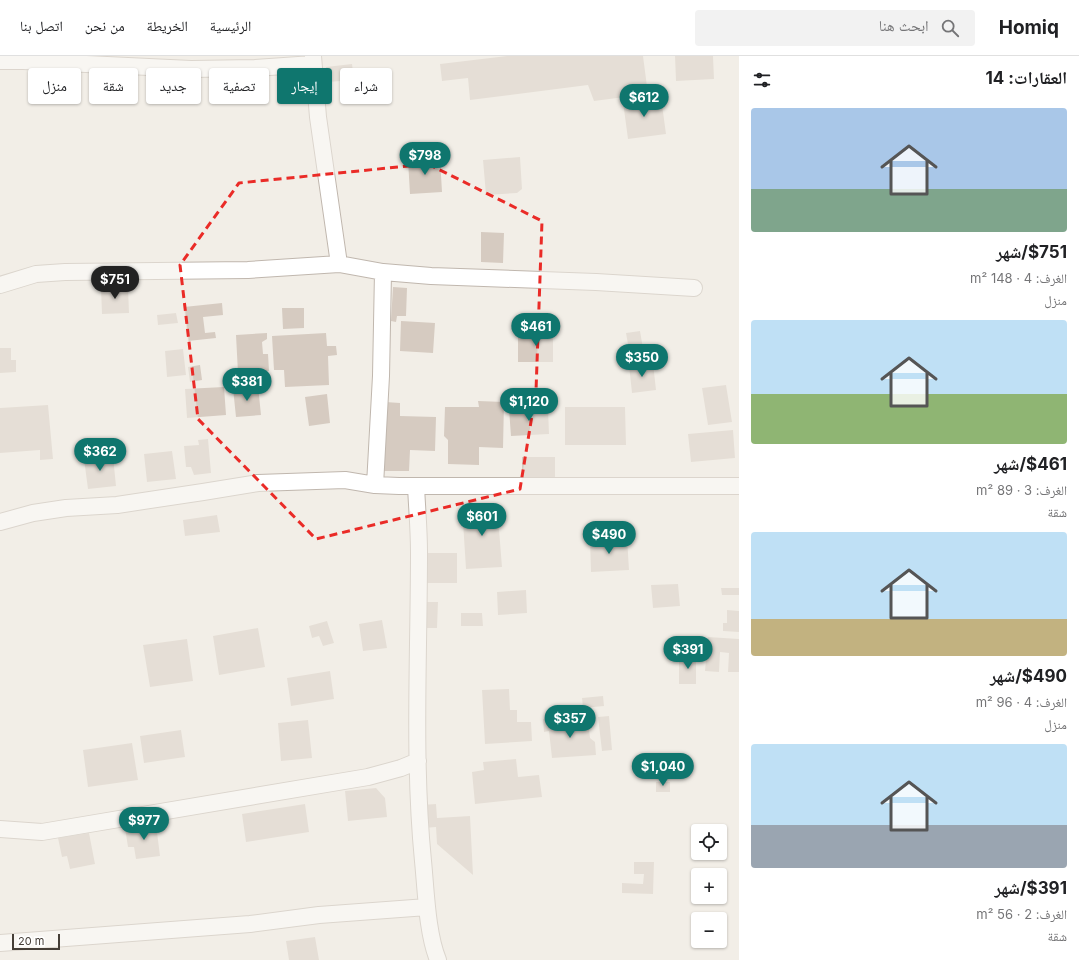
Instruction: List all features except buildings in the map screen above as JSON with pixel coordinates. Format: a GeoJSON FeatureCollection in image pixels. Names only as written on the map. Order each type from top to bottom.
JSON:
{"type":"FeatureCollection","features":[{"type":"Feature","properties":{"kind":"street"},"geometry":{"type":"LineString","coordinates":[[0,61],[192,69],[255,68],[313,60],[318,117],[339,264]]}},
{"type":"Feature","properties":{"kind":"street"},"geometry":{"type":"LineString","coordinates":[[0,285],[36,274],[65,272],[248,270],[339,264],[383,272],[439,276],[596,282],[694,288]]}},
{"type":"Feature","properties":{"kind":"street"},"geometry":{"type":"LineString","coordinates":[[375,485],[381,376],[383,272]]}},
{"type":"Feature","properties":{"kind":"street"},"geometry":{"type":"LineString","coordinates":[[0,522],[33,513],[66,508],[117,505],[258,483],[345,480],[375,485],[416,486],[739,486]]}},
{"type":"Feature","properties":{"kind":"street"},"geometry":{"type":"LineString","coordinates":[[416,486],[419,551],[419,822],[427,907],[434,951],[438,960]]}},
{"type":"Feature","properties":{"kind":"street"},"geometry":{"type":"LineString","coordinates":[[0,829],[42,832],[368,777],[401,768],[418,761]]}},
{"type":"Feature","properties":{"kind":"street"},"geometry":{"type":"LineString","coordinates":[[0,944],[250,924],[319,915],[427,907]]}},
{"type":"Feature","properties":{"kind":"highlighted area"},"geometry":{"type":"Polygon","coordinates":[[[428,164],[542,221],[536,391],[520,489],[316,539],[198,419],[180,265],[239,183],[428,164]]]}}]}
